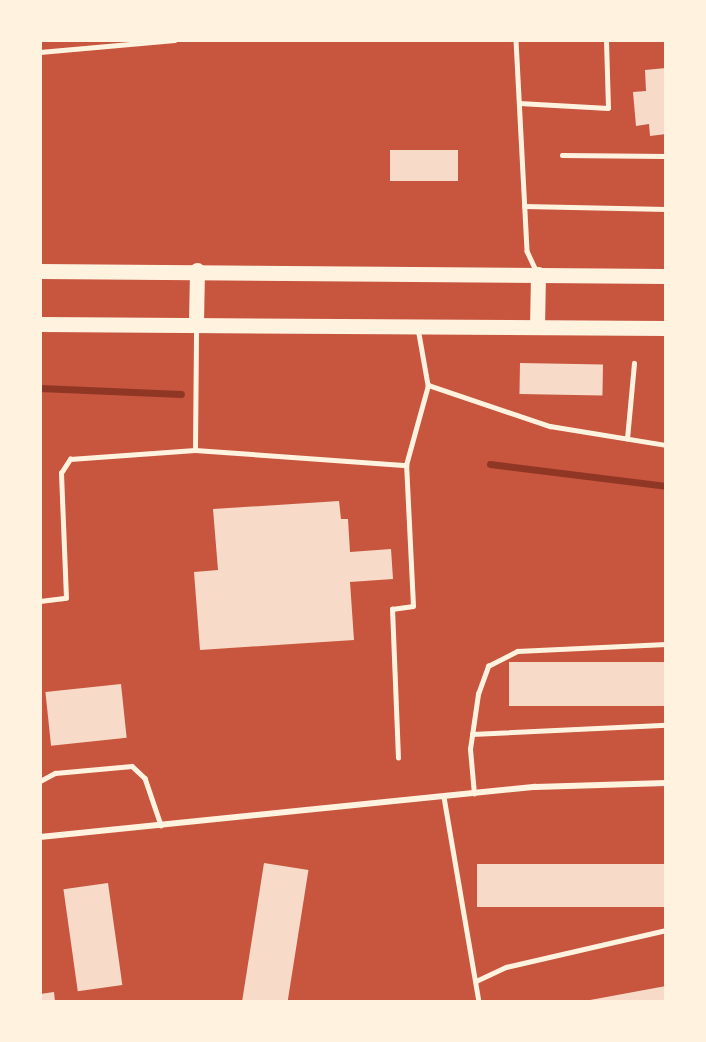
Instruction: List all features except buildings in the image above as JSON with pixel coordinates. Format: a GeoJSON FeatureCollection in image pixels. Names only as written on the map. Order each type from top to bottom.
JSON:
{"type":"FeatureCollection","features":[{"type":"Feature","properties":{"kind":"main road"},"geometry":{"type":"LineString","coordinates":[[196,323],[197,270]]}},
{"type":"Feature","properties":{"kind":"main road"},"geometry":{"type":"LineString","coordinates":[[40,271],[197,270],[666,276]]}},
{"type":"Feature","properties":{"kind":"main road"},"geometry":{"type":"LineString","coordinates":[[537,327],[538,274]]}},
{"type":"Feature","properties":{"kind":"main road"},"geometry":{"type":"LineString","coordinates":[[40,324],[196,323],[666,328]]}},
{"type":"Feature","properties":{"kind":"street"},"geometry":{"type":"LineString","coordinates":[[40,837],[474,794],[666,783]]}},
{"type":"Feature","properties":{"kind":"lane"},"geometry":{"type":"LineString","coordinates":[[40,52],[174,40]]}},
{"type":"Feature","properties":{"kind":"lane"},"geometry":{"type":"LineString","coordinates":[[516,40],[527,251],[538,274]]}},
{"type":"Feature","properties":{"kind":"lane"},"geometry":{"type":"LineString","coordinates":[[519,103],[608,108],[606,40]]}},
{"type":"Feature","properties":{"kind":"lane"},"geometry":{"type":"LineString","coordinates":[[562,155],[666,156]]}},
{"type":"Feature","properties":{"kind":"lane"},"geometry":{"type":"LineString","coordinates":[[524,206],[666,209]]}},
{"type":"Feature","properties":{"kind":"lane"},"geometry":{"type":"LineString","coordinates":[[195,450],[196,323]]}},
{"type":"Feature","properties":{"kind":"lane"},"geometry":{"type":"LineString","coordinates":[[398,758],[392,609],[413,606],[406,465],[428,385],[417,326]]}},
{"type":"Feature","properties":{"kind":"lane"},"geometry":{"type":"LineString","coordinates":[[627,439],[634,363]]}},
{"type":"Feature","properties":{"kind":"lane"},"geometry":{"type":"LineString","coordinates":[[428,385],[550,426],[666,445]]}},
{"type":"Feature","properties":{"kind":"lane"},"geometry":{"type":"LineString","coordinates":[[40,601],[66,598],[61,473],[70,459],[195,450],[406,465]]}},
{"type":"Feature","properties":{"kind":"lane"},"geometry":{"type":"LineString","coordinates":[[474,794],[472,734],[478,694],[488,666],[517,651],[666,644]]}},
{"type":"Feature","properties":{"kind":"lane"},"geometry":{"type":"LineString","coordinates":[[472,734],[666,725]]}},
{"type":"Feature","properties":{"kind":"lane"},"geometry":{"type":"LineString","coordinates":[[40,781],[55,773],[132,766],[145,778],[161,825]]}},
{"type":"Feature","properties":{"kind":"lane"},"geometry":{"type":"LineString","coordinates":[[444,797],[479,1002]]}},
{"type":"Feature","properties":{"kind":"lane"},"geometry":{"type":"LineString","coordinates":[[476,981],[506,967],[666,930]]}},
{"type":"Feature","properties":{"kind":"waterway"},"geometry":{"type":"LineString","coordinates":[[40,388],[181,394]]}},
{"type":"Feature","properties":{"kind":"waterway"},"geometry":{"type":"LineString","coordinates":[[490,464],[666,486]]}}]}
